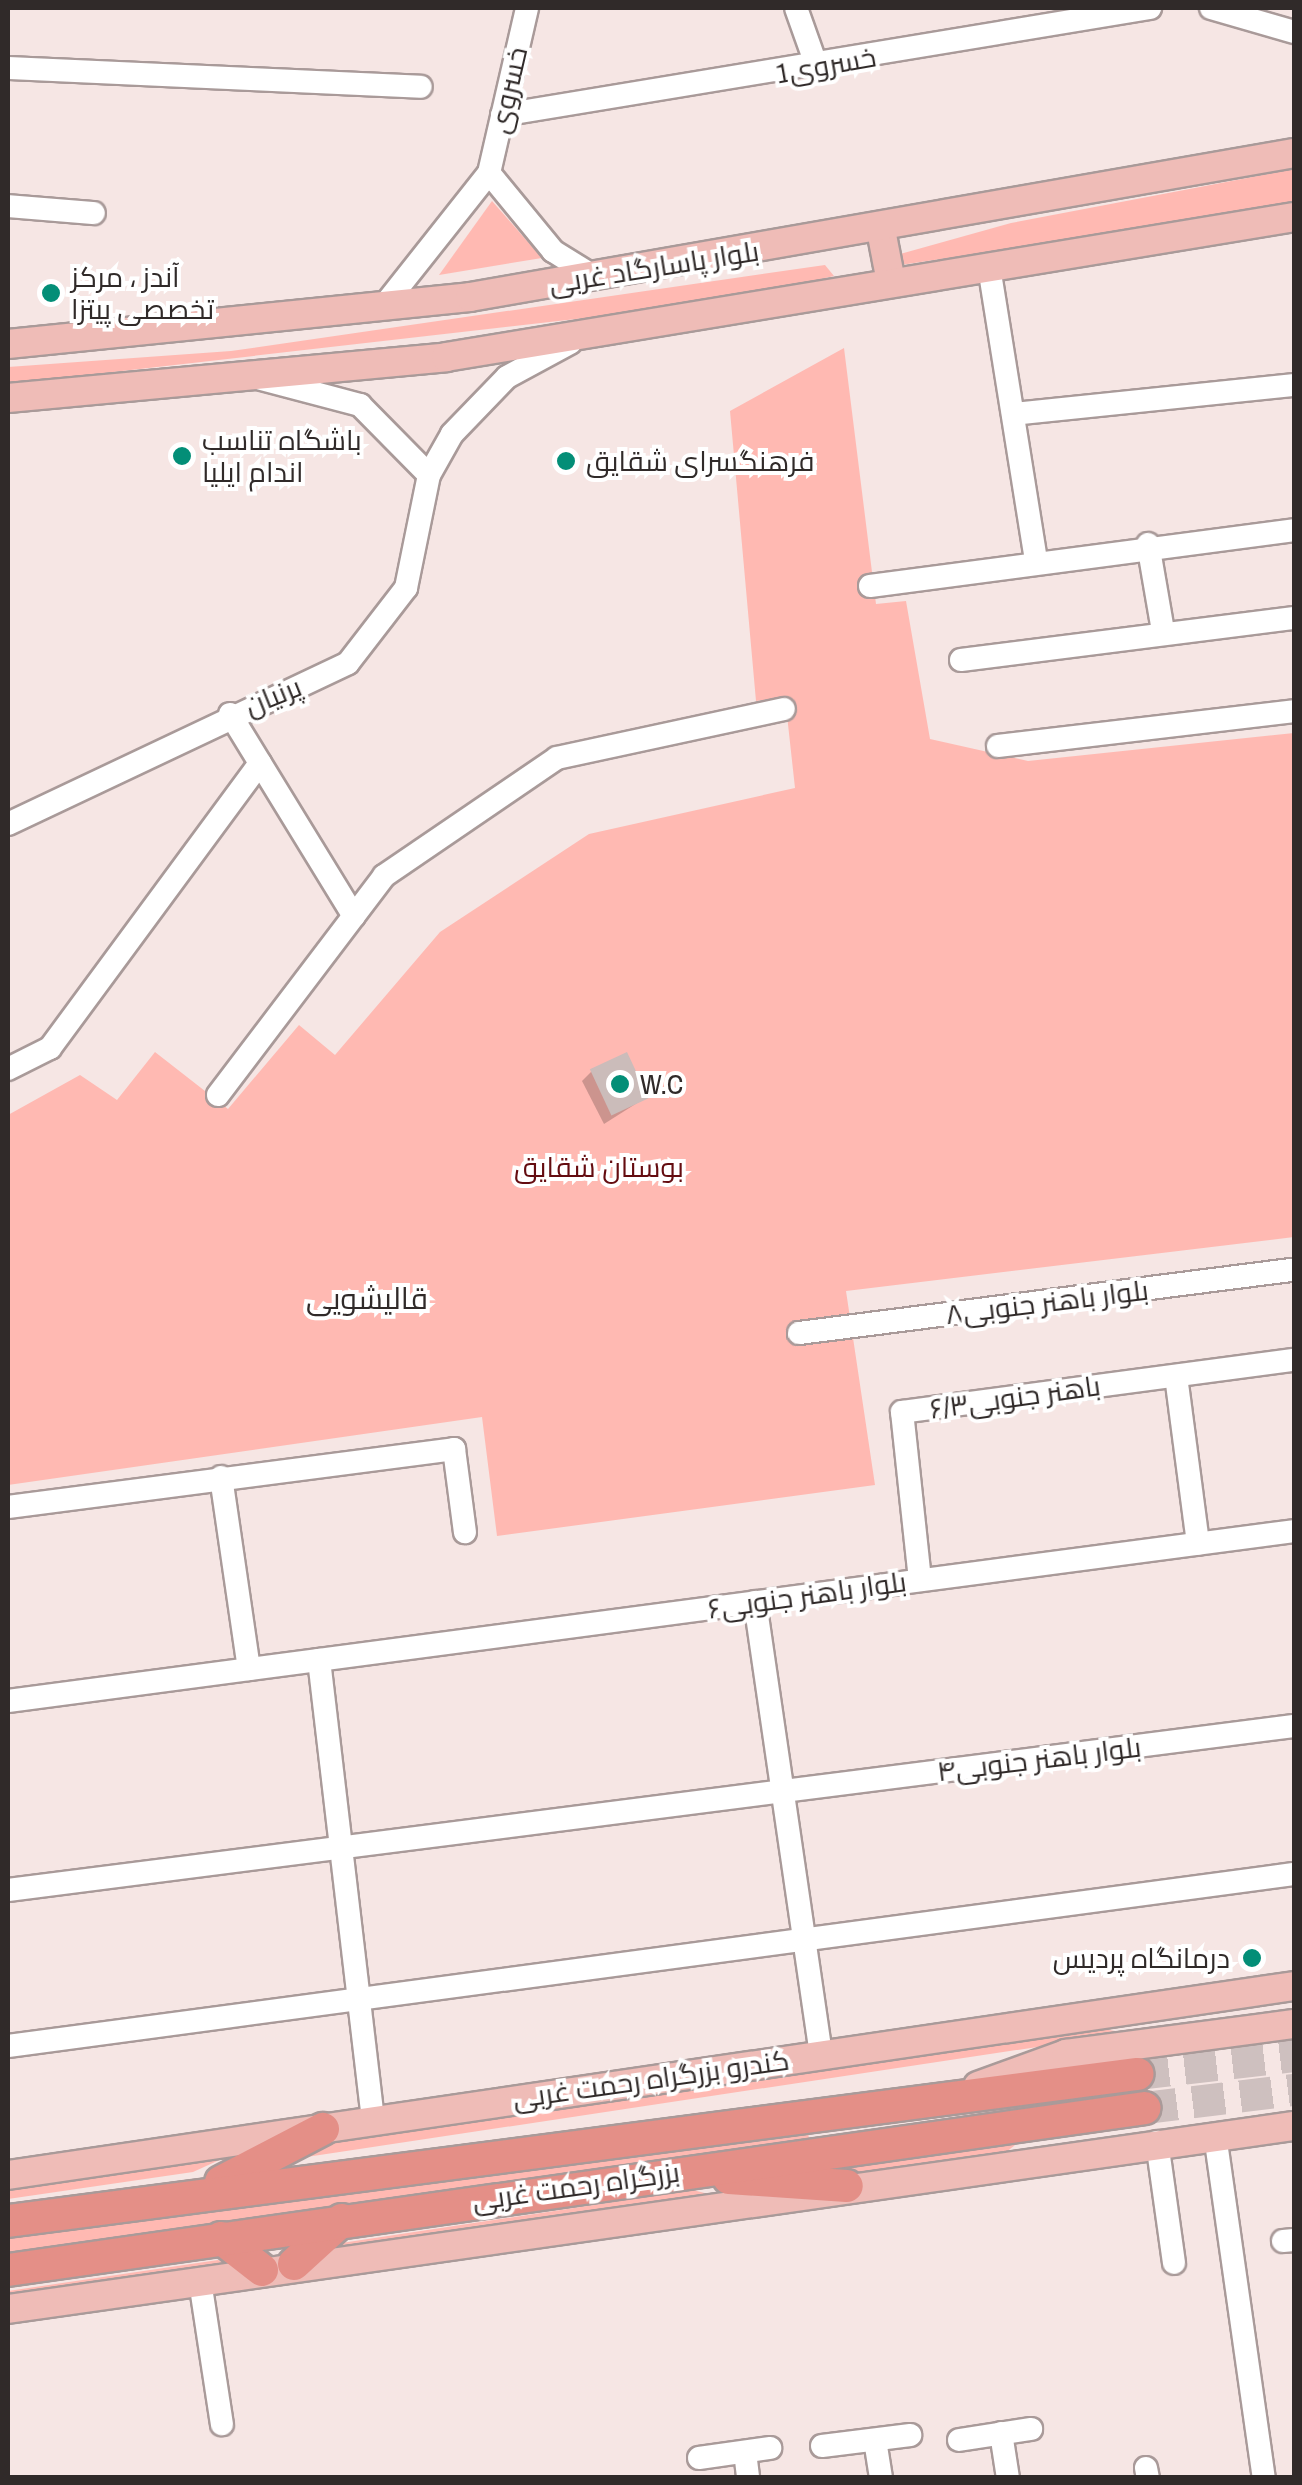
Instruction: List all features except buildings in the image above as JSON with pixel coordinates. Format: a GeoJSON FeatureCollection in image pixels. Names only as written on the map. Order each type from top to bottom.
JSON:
{"type":"FeatureCollection","features":[{"type":"Feature","properties":{"kind":"highway","name":"بزرگراه رحمت غربی"},"geometry":{"type":"LineString","coordinates":[[8,2221],[1136,2074]]}},
{"type":"Feature","properties":{"kind":"highway","name":"بزرگراه رحمت غربی"},"geometry":{"type":"LineString","coordinates":[[8,2270],[1145,2108]]}},
{"type":"Feature","properties":{"kind":"highway"},"geometry":{"type":"LineString","coordinates":[[200,2194],[323,2129]]}},
{"type":"Feature","properties":{"kind":"highway"},"geometry":{"type":"LineString","coordinates":[[664,2174],[848,2186]]}},
{"type":"Feature","properties":{"kind":"highway"},"geometry":{"type":"LineString","coordinates":[[221,2238],[278,2267],[342,2220]]}},
{"type":"Feature","properties":{"kind":"main road","name":"بلوار پاسارگاد غربی"},"geometry":{"type":"LineString","coordinates":[[8,344],[382,308],[595,277],[881,230],[1294,152]]}},
{"type":"Feature","properties":{"kind":"main road","name":"بلوار پاسارگاد غربی"},"geometry":{"type":"LineString","coordinates":[[8,398],[258,378],[586,335],[891,282],[990,273],[1294,217]]}},
{"type":"Feature","properties":{"kind":"main road"},"geometry":{"type":"LineString","coordinates":[[881,230],[891,282]]}},
{"type":"Feature","properties":{"kind":"main road","name":"کندرو بزرگراه رحمت غربی"},"geometry":{"type":"LineString","coordinates":[[8,2175],[1294,1986]]}},
{"type":"Feature","properties":{"kind":"main road"},"geometry":{"type":"LineString","coordinates":[[1123,2011],[1224,2032]]}},
{"type":"Feature","properties":{"kind":"main road"},"geometry":{"type":"LineString","coordinates":[[944,2099],[1066,2054],[1294,2024]]}},
{"type":"Feature","properties":{"kind":"main road"},"geometry":{"type":"LineString","coordinates":[[8,2308],[1157,2142],[1294,2126]]}},
{"type":"Feature","properties":{"kind":"street","name":"خسروى"},"geometry":{"type":"LineString","coordinates":[[489,173],[527,8]]}},
{"type":"Feature","properties":{"kind":"street"},"geometry":{"type":"LineString","coordinates":[[796,8],[817,67]]}},
{"type":"Feature","properties":{"kind":"street","name":"خسروى1"},"geometry":{"type":"LineString","coordinates":[[502,115],[817,67],[1150,8]]}},
{"type":"Feature","properties":{"kind":"street"},"geometry":{"type":"LineString","coordinates":[[1211,8],[1294,32]]}},
{"type":"Feature","properties":{"kind":"street"},"geometry":{"type":"LineString","coordinates":[[8,68],[421,88]]}},
{"type":"Feature","properties":{"kind":"street"},"geometry":{"type":"LineString","coordinates":[[382,308],[489,173],[554,250],[595,277]]}},
{"type":"Feature","properties":{"kind":"street"},"geometry":{"type":"LineString","coordinates":[[8,206],[94,212]]}},
{"type":"Feature","properties":{"kind":"street"},"geometry":{"type":"LineString","coordinates":[[990,273],[1036,560]]}},
{"type":"Feature","properties":{"kind":"street"},"geometry":{"type":"LineString","coordinates":[[258,378],[360,405],[429,475],[481,399],[586,335]]}},
{"type":"Feature","properties":{"kind":"street"},"geometry":{"type":"LineString","coordinates":[[1013,414],[1294,385]]}},
{"type":"Feature","properties":{"kind":"street","name":"پرنیان"},"geometry":{"type":"LineString","coordinates":[[8,824],[230,714],[348,663],[386,624],[406,588],[429,475]]}},
{"type":"Feature","properties":{"kind":"street"},"geometry":{"type":"LineString","coordinates":[[870,586],[1148,544],[1294,530]]}},
{"type":"Feature","properties":{"kind":"street"},"geometry":{"type":"LineString","coordinates":[[1148,544],[1163,631]]}},
{"type":"Feature","properties":{"kind":"street"},"geometry":{"type":"LineString","coordinates":[[961,660],[1163,631],[1294,618]]}},
{"type":"Feature","properties":{"kind":"street"},"geometry":{"type":"LineString","coordinates":[[218,1095],[384,876],[556,758],[784,710]]}},
{"type":"Feature","properties":{"kind":"street"},"geometry":{"type":"LineString","coordinates":[[998,746],[1294,711]]}},
{"type":"Feature","properties":{"kind":"street"},"geometry":{"type":"LineString","coordinates":[[230,714],[354,916]]}},
{"type":"Feature","properties":{"kind":"street"},"geometry":{"type":"LineString","coordinates":[[8,1070],[50,1048],[260,763]]}},
{"type":"Feature","properties":{"kind":"street","name":"۸بلوار باهنر جنوبی"},"geometry":{"type":"LineString","coordinates":[[799,1334],[1294,1270]]}},
{"type":"Feature","properties":{"kind":"street","name":"۶/۳باهنر جنوبی"},"geometry":{"type":"LineString","coordinates":[[920,1580],[902,1412],[1294,1360]]}},
{"type":"Feature","properties":{"kind":"street"},"geometry":{"type":"LineString","coordinates":[[1176,1376],[1198,1544]]}},
{"type":"Feature","properties":{"kind":"street"},"geometry":{"type":"LineString","coordinates":[[8,1507],[454,1449],[465,1532]]}},
{"type":"Feature","properties":{"kind":"street"},"geometry":{"type":"LineString","coordinates":[[221,1477],[249,1670]]}},
{"type":"Feature","properties":{"kind":"street","name":"بلوار باهنر جنوبی۶"},"geometry":{"type":"LineString","coordinates":[[8,1701],[1294,1531]]}},
{"type":"Feature","properties":{"kind":"street"},"geometry":{"type":"LineString","coordinates":[[755,1602],[821,2054]]}},
{"type":"Feature","properties":{"kind":"street"},"geometry":{"type":"LineString","coordinates":[[319,1660],[336,1847],[372,2120]]}},
{"type":"Feature","properties":{"kind":"street","name":"بلوار باهنر جنوبی۴"},"geometry":{"type":"LineString","coordinates":[[8,1890],[1294,1726]]}},
{"type":"Feature","properties":{"kind":"street"},"geometry":{"type":"LineString","coordinates":[[8,2046],[1294,1874]]}},
{"type":"Feature","properties":{"kind":"street"},"geometry":{"type":"LineString","coordinates":[[1215,2135],[1264,2478]]}},
{"type":"Feature","properties":{"kind":"street"},"geometry":{"type":"LineString","coordinates":[[1157,2142],[1174,2263]]}},
{"type":"Feature","properties":{"kind":"street"},"geometry":{"type":"LineString","coordinates":[[200,2280],[222,2424]]}},
{"type":"Feature","properties":{"kind":"street"},"geometry":{"type":"LineString","coordinates":[[959,2440],[1032,2429]]}},
{"type":"Feature","properties":{"kind":"street"},"geometry":{"type":"LineString","coordinates":[[1001,2433],[1008,2478]]}},
{"type":"Feature","properties":{"kind":"street"},"geometry":{"type":"LineString","coordinates":[[822,2446],[910,2435]]}},
{"type":"Feature","properties":{"kind":"street"},"geometry":{"type":"LineString","coordinates":[[875,2440],[881,2478]]}},
{"type":"Feature","properties":{"kind":"street"},"geometry":{"type":"LineString","coordinates":[[699,2458],[770,2448]]}},
{"type":"Feature","properties":{"kind":"street"},"geometry":{"type":"LineString","coordinates":[[745,2452],[748,2478]]}},
{"type":"Feature","properties":{"kind":"green space"},"geometry":{"type":"Polygon","coordinates":[[[1294,169],[1294,206],[894,266],[893,256],[1011,223],[1294,169]]]}},
{"type":"Feature","properties":{"kind":"green space"},"geometry":{"type":"Polygon","coordinates":[[[492,201],[542,258],[439,275],[492,201]]]}},
{"type":"Feature","properties":{"kind":"green space"},"geometry":{"type":"Polygon","coordinates":[[[825,265],[834,276],[716,303],[8,384],[8,367],[231,351],[825,265]]]}},
{"type":"Feature","properties":{"kind":"green space","name":"بوستان شقایق"},"geometry":{"type":"Polygon","coordinates":[[[844,348],[876,604],[906,601],[930,739],[1028,761],[1294,733],[1294,1237],[846,1291],[875,1485],[497,1536],[482,1417],[8,1485],[8,1115],[80,1075],[117,1100],[155,1052],[228,1109],[299,1025],[335,1055],[440,932],[589,834],[795,788],[785,697],[756,701],[730,411],[844,348]]]}},
{"type":"Feature","properties":{"kind":"green space"},"geometry":{"type":"Polygon","coordinates":[[[1101,2029],[1130,2033],[280,2161],[326,2143],[1101,2029]]]}},
{"type":"Feature","properties":{"kind":"green space"},"geometry":{"type":"Polygon","coordinates":[[[808,2130],[809,2140],[8,2253],[8,2237],[808,2130]]]}},
{"type":"Feature","properties":{"kind":"green space"},"geometry":{"type":"Polygon","coordinates":[[[1019,2142],[1005,2153],[828,2179],[810,2173],[1019,2142]]]}},
{"type":"Feature","properties":{"kind":"green space"},"geometry":{"type":"Polygon","coordinates":[[[226,2157],[193,2172],[8,2199],[8,2190],[226,2157]]]}},
{"type":"Feature","properties":{"kind":"green space"},"geometry":{"type":"Polygon","coordinates":[[[693,2190],[716,2196],[319,2253],[335,2244],[693,2190]]]}},
{"type":"Feature","properties":{"kind":"green space"},"geometry":{"type":"Polygon","coordinates":[[[218,2260],[230,2266],[8,2300],[8,2291],[218,2260]]]}},
{"type":"Feature","properties":{"kind":"tunnel"},"geometry":{"type":"LineString","coordinates":[[1137,2074],[1294,2056]]}},
{"type":"Feature","properties":{"kind":"tunnel"},"geometry":{"type":"LineString","coordinates":[[1145,2108],[1294,2090]]}},
{"type":"Feature","properties":{"kind":"place","name":"آندز ، مرکز تخصصی پیتزا"},"geometry":{"type":"Point","coordinates":[51,293]}},
{"type":"Feature","properties":{"kind":"place","name":"باشگاه تناسب اندام ایلیا"},"geometry":{"type":"Point","coordinates":[182,456]}},
{"type":"Feature","properties":{"kind":"place","name":"فرهنگسرای شقایق"},"geometry":{"type":"Point","coordinates":[566,461]}},
{"type":"Feature","properties":{"kind":"place","name":"W.C"},"geometry":{"type":"Point","coordinates":[620,1084]}},
{"type":"Feature","properties":{"kind":"place","name":"درمانگاه پردیس"},"geometry":{"type":"Point","coordinates":[1252,1958]}},
{"type":"Feature","properties":{"kind":"district","name":"قالیشویی"},"geometry":{"type":"Point","coordinates":[367,1298]}}]}
